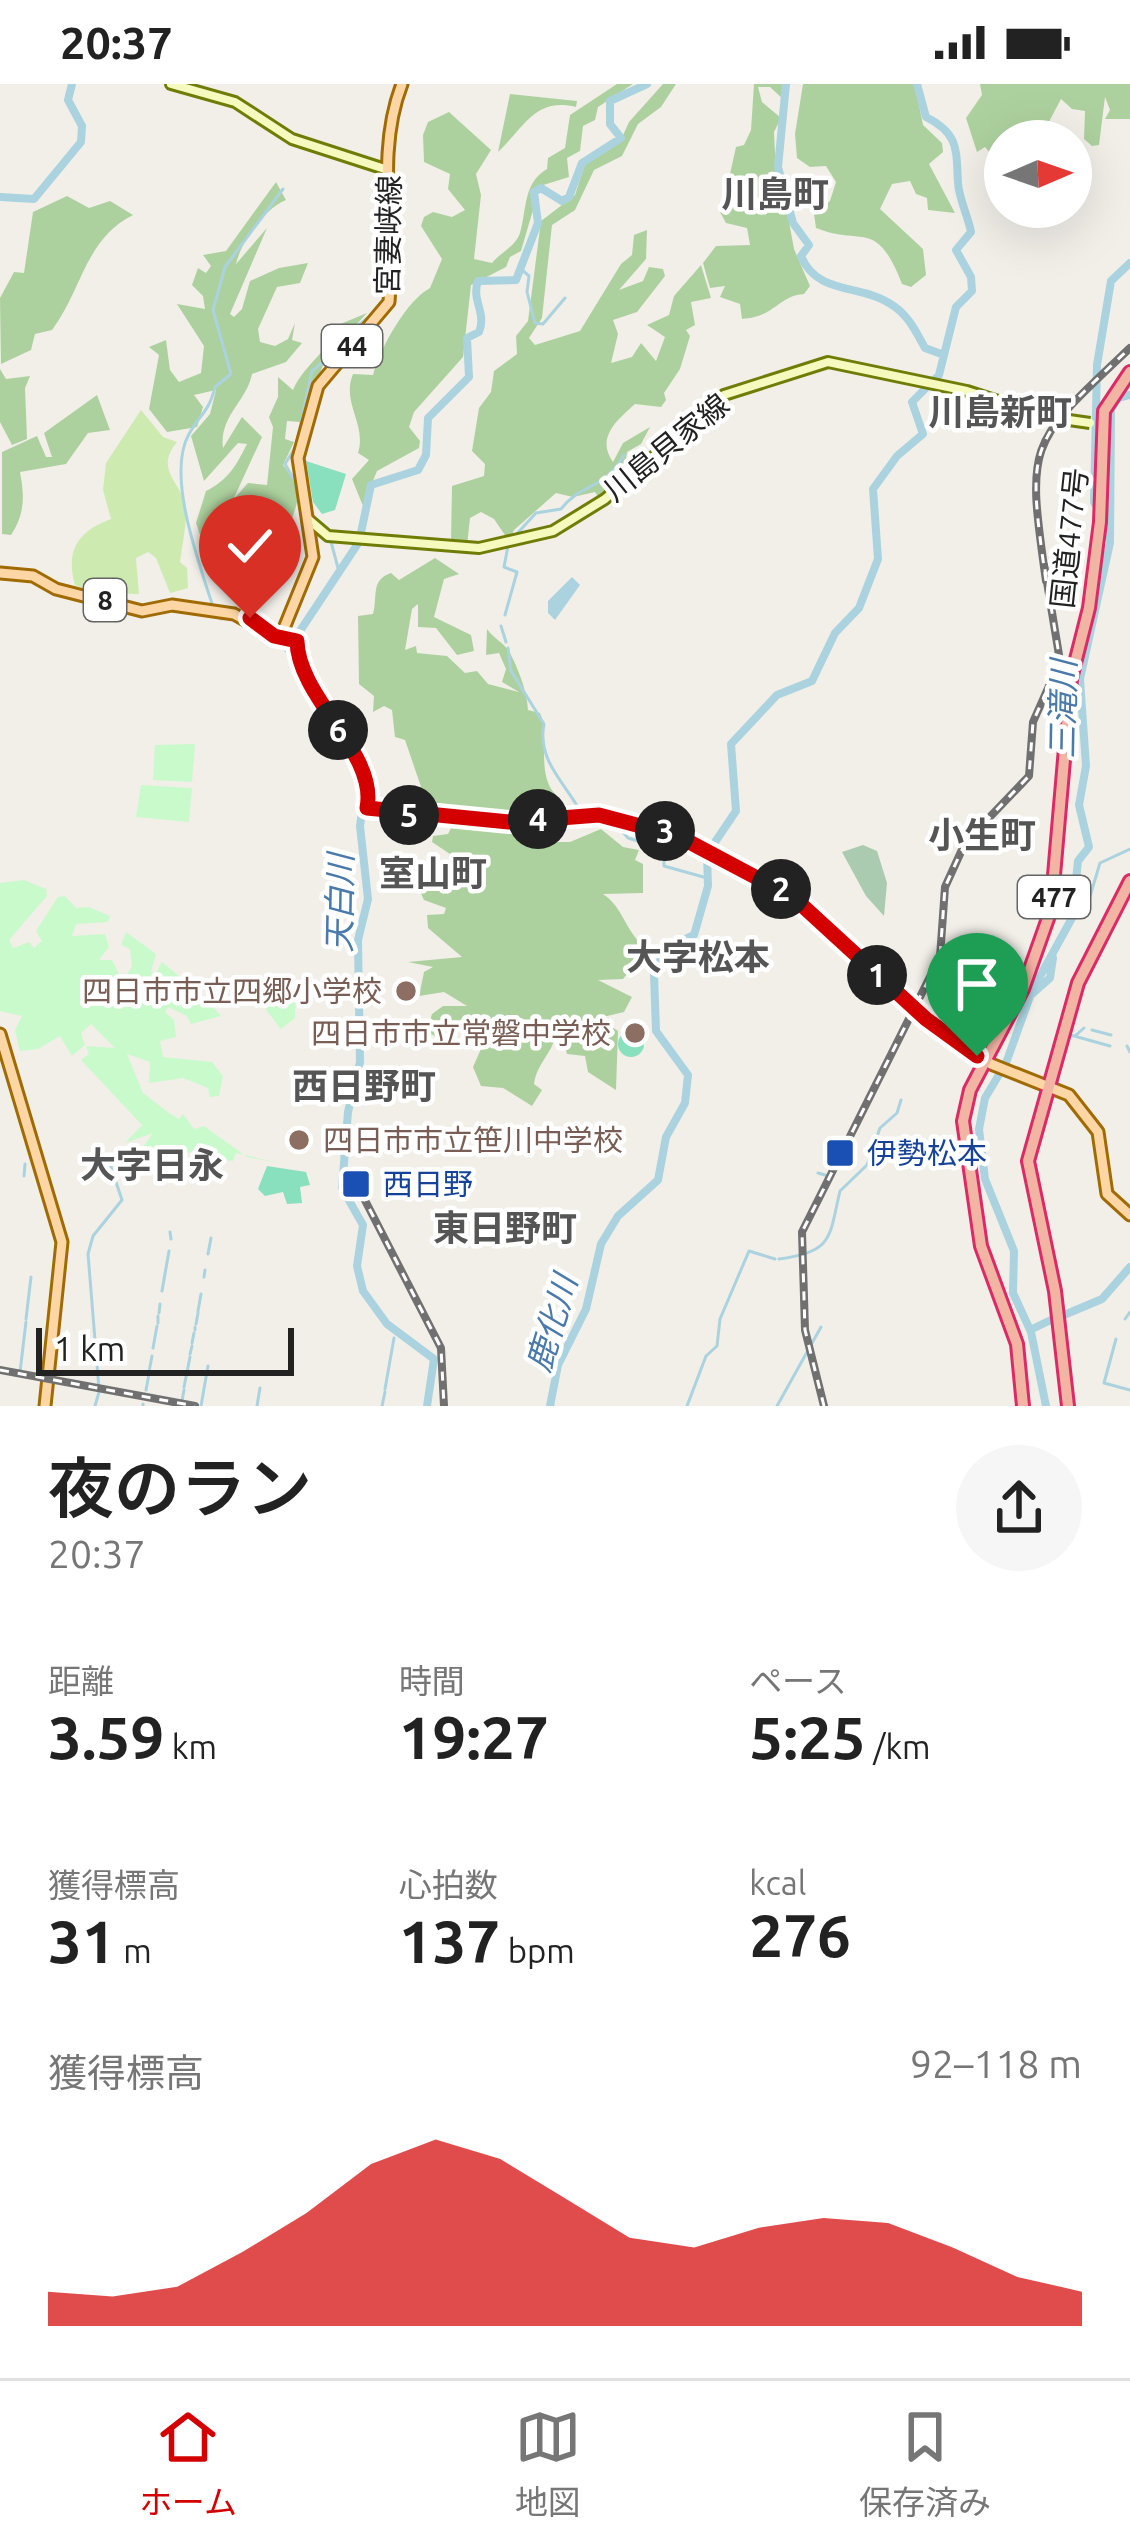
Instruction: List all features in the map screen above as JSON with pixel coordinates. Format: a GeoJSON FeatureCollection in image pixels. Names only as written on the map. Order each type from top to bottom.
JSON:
{"type":"FeatureCollection","features":[{"type":"Feature","properties":{"kind":"highway","name":"国道477号"},"geometry":{"type":"LineString","coordinates":[[1022,1406],[1019,1350],[981,1249],[964,1132],[970,1090],[989,1062],[1036,957],[1057,885],[1071,680],[1089,608],[1100,522],[1096,424],[1109,397],[1130,373]]}},
{"type":"Feature","properties":{"kind":"highway","name":"477"},"geometry":{"type":"LineString","coordinates":[[1068,1403],[1055,1291],[1028,1179],[1029,1149],[1088,956],[1130,884]]}},
{"type":"Feature","properties":{"kind":"highway","name":"477"},"geometry":{"type":"LineString","coordinates":[[1048,1087],[1030,1172],[1055,1275],[1068,1403]]}},
{"type":"Feature","properties":{"kind":"main road"},"geometry":{"type":"LineString","coordinates":[[171,84],[235,102],[292,139],[388,170]]}},
{"type":"Feature","properties":{"kind":"main road","name":"宮妻峡線"},"geometry":{"type":"LineString","coordinates":[[280,638],[313,557],[298,454],[318,386],[389,302],[388,170],[393,111],[402,84]]}},
{"type":"Feature","properties":{"kind":"main road","name":"川島貝家線"},"geometry":{"type":"LineString","coordinates":[[306,519],[324,535],[479,548],[511,543],[559,528],[605,499],[734,391],[827,362],[934,383],[1048,417],[1096,424]]}},
{"type":"Feature","properties":{"kind":"main road","name":"8"},"geometry":{"type":"LineString","coordinates":[[0,573],[33,576],[56,589],[148,612],[172,605],[214,610],[251,619],[280,638],[295,641],[302,667],[367,781],[367,808],[509,822],[613,817],[661,829],[793,897],[945,1036],[1009,1073],[1066,1093],[1096,1127],[1105,1190],[1130,1215]]}},
{"type":"Feature","properties":{"kind":"main road","name":"8"},"geometry":{"type":"LineString","coordinates":[[926,1019],[963,1048]]}},
{"type":"Feature","properties":{"kind":"main road"},"geometry":{"type":"LineString","coordinates":[[0,1034],[62,1242],[45,1406]]}},
{"type":"Feature","properties":{"kind":"green space"},"geometry":{"type":"Polygon","coordinates":[[[617,84],[633,84],[598,107],[595,120],[583,126],[580,151],[567,158],[569,177],[540,186],[521,251],[510,257],[506,267],[471,285],[463,357],[414,412],[409,427],[420,441],[419,448],[377,471],[363,506],[352,479],[369,460],[358,453],[359,432],[350,394],[353,374],[373,375],[395,326],[430,288],[442,259],[421,226],[424,217],[433,212],[452,217],[465,210],[448,189],[450,174],[424,162],[423,135],[428,122],[449,112],[491,150],[476,174],[481,195],[474,259],[492,263],[518,238],[534,182],[547,169],[548,158],[565,148],[570,115],[617,84]]]}},
{"type":"Feature","properties":{"kind":"green space"},"geometry":{"type":"Polygon","coordinates":[[[663,84],[676,84],[661,107],[638,124],[622,156],[594,170],[575,210],[552,225],[542,318],[529,338],[535,345],[580,331],[621,264],[632,255],[634,235],[647,230],[646,259],[619,290],[643,281],[649,267],[663,269],[665,276],[637,312],[613,320],[618,334],[611,363],[632,357],[641,343],[656,361],[665,337],[647,325],[669,315],[674,296],[701,265],[711,298],[691,302],[695,325],[686,330],[690,336],[680,369],[664,393],[666,400],[661,407],[635,404],[610,430],[607,445],[613,462],[623,443],[650,427],[641,444],[627,452],[623,479],[600,500],[595,492],[573,497],[556,493],[514,530],[509,541],[494,519],[481,512],[470,518],[467,546],[451,543],[452,486],[484,476],[485,464],[472,451],[479,408],[491,392],[494,371],[517,354],[516,336],[528,321],[541,221],[575,195],[587,158],[620,142],[629,122],[663,84]]]}},
{"type":"Feature","properties":{"kind":"green space"},"geometry":{"type":"Polygon","coordinates":[[[754,84],[787,84],[784,100],[770,87],[758,87],[762,102],[781,118],[774,132],[776,173],[763,180],[784,194],[794,249],[810,286],[804,294],[762,315],[742,319],[740,304],[720,297],[725,286],[710,288],[703,263],[716,246],[750,245],[747,228],[726,223],[720,212],[735,202],[726,192],[736,147],[744,145],[751,130],[754,84]]]}},
{"type":"Feature","properties":{"kind":"green space"},"geometry":{"type":"Polygon","coordinates":[[[803,84],[915,84],[923,125],[942,143],[943,152],[929,164],[955,213],[928,210],[927,198],[916,194],[910,181],[892,184],[880,209],[923,249],[926,275],[911,287],[902,284],[876,242],[816,228],[814,214],[830,201],[836,182],[826,166],[810,167],[797,158],[795,134],[803,84]]]}},
{"type":"Feature","properties":{"kind":"green space"},"geometry":{"type":"Polygon","coordinates":[[[980,84],[1130,84],[1130,119],[1105,119],[1110,110],[1105,97],[1099,145],[1092,146],[1092,120],[1085,120],[1085,111],[1072,109],[1061,99],[1050,120],[984,120],[984,148],[977,152],[966,118],[982,95],[980,84]]]}},
{"type":"Feature","properties":{"kind":"green space"},"geometry":{"type":"Polygon","coordinates":[[[510,94],[577,101],[576,107],[550,106],[540,111],[498,152],[510,94]]]}},
{"type":"Feature","properties":{"kind":"green space"},"geometry":{"type":"Polygon","coordinates":[[[276,182],[286,200],[262,218],[243,245],[236,264],[267,228],[230,314],[234,317],[242,309],[250,281],[279,268],[308,263],[300,283],[277,287],[258,329],[260,342],[275,346],[288,339],[295,323],[292,340],[302,343],[286,362],[252,374],[225,427],[223,448],[242,417],[262,437],[233,500],[248,483],[267,485],[273,427],[269,417],[278,397],[278,377],[293,390],[338,325],[367,313],[326,358],[300,422],[287,421],[285,439],[294,442],[283,465],[297,487],[298,499],[281,545],[251,596],[216,568],[211,538],[231,525],[228,518],[216,514],[208,533],[200,535],[196,523],[206,491],[231,472],[247,444],[238,443],[204,481],[191,436],[210,414],[216,390],[194,395],[203,407],[197,427],[167,432],[149,409],[159,355],[149,347],[166,340],[170,370],[179,382],[201,373],[204,346],[177,304],[205,309],[203,296],[192,285],[198,268],[206,273],[211,266],[203,255],[226,251],[276,182]]]}},
{"type":"Feature","properties":{"kind":"green space"},"geometry":{"type":"Polygon","coordinates":[[[67,196],[89,208],[110,201],[133,215],[94,251],[52,330],[35,334],[31,350],[1,364],[0,298],[14,272],[24,273],[33,212],[67,196]]]}},
{"type":"Feature","properties":{"kind":"green space"},"geometry":{"type":"Polygon","coordinates":[[[0,369],[6,379],[30,376],[25,388],[27,439],[12,445],[0,422],[0,369]]]}},
{"type":"Feature","properties":{"kind":"green space"},"geometry":{"type":"Polygon","coordinates":[[[97,395],[110,430],[88,433],[66,464],[20,472],[19,519],[11,535],[2,534],[2,452],[37,436],[46,457],[52,457],[44,433],[97,395]]]}},
{"type":"Feature","properties":{"kind":"green space"},"geometry":{"type":"Polygon","coordinates":[[[141,410],[163,437],[177,442],[168,462],[185,502],[180,562],[187,568],[188,588],[170,593],[156,558],[148,552],[136,558],[139,594],[96,593],[75,585],[74,551],[90,529],[111,519],[103,490],[106,463],[141,410]]]}},
{"type":"Feature","properties":{"kind":"green space"},"geometry":{"type":"Polygon","coordinates":[[[306,461],[346,474],[335,510],[322,514],[313,502],[306,461]]]}},
{"type":"Feature","properties":{"kind":"green space"},"geometry":{"type":"Polygon","coordinates":[[[435,558],[459,574],[444,579],[434,617],[471,635],[474,651],[457,655],[436,628],[418,627],[418,604],[412,609],[405,650],[416,646],[417,653],[447,656],[465,673],[477,671],[488,684],[519,692],[502,682],[506,669],[499,653],[486,655],[487,629],[505,646],[522,680],[528,710],[540,713],[546,776],[564,810],[520,820],[430,813],[405,740],[395,737],[392,710],[384,706],[373,712],[374,696],[359,684],[358,616],[373,614],[377,585],[384,576],[391,573],[399,580],[435,558]]]}},
{"type":"Feature","properties":{"kind":"green space"},"geometry":{"type":"Polygon","coordinates":[[[195,744],[192,782],[153,780],[155,745],[195,744]]]}},
{"type":"Feature","properties":{"kind":"green space"},"geometry":{"type":"Polygon","coordinates":[[[141,785],[192,788],[189,822],[136,817],[141,785]]]}},
{"type":"Feature","properties":{"kind":"green space"},"geometry":{"type":"Polygon","coordinates":[[[447,817],[484,822],[484,829],[530,826],[517,835],[521,842],[570,842],[601,829],[623,847],[639,850],[635,860],[643,864],[643,893],[603,894],[647,950],[623,979],[598,980],[632,997],[624,1012],[599,1018],[618,1031],[616,1090],[588,1072],[585,1056],[567,1054],[563,1037],[556,1034],[536,1077],[534,1084],[542,1090],[532,1106],[503,1088],[481,1086],[473,1067],[485,1040],[472,1029],[469,1017],[442,1041],[427,1031],[432,1014],[443,1006],[467,1006],[444,992],[419,996],[424,972],[433,967],[408,962],[462,957],[428,928],[427,915],[444,914],[446,908],[424,900],[419,889],[424,883],[447,888],[435,877],[453,856],[432,842],[433,836],[448,834],[454,822],[447,817]]]}},
{"type":"Feature","properties":{"kind":"green space"},"geometry":{"type":"Polygon","coordinates":[[[863,845],[877,851],[887,883],[884,916],[866,896],[842,852],[863,845]]]}},
{"type":"Feature","properties":{"kind":"green space"},"geometry":{"type":"Polygon","coordinates":[[[24,880],[46,889],[47,896],[9,940],[13,948],[29,942],[34,948],[42,941],[36,931],[58,897],[65,896],[76,908],[89,907],[110,916],[108,922],[76,924],[72,936],[105,934],[109,947],[99,960],[112,960],[123,982],[132,966],[130,949],[121,945],[126,932],[156,954],[151,972],[156,973],[162,962],[221,1016],[191,1024],[187,1016],[168,1007],[165,1012],[174,1020],[176,1037],[160,1041],[163,1057],[212,1062],[223,1076],[219,1096],[210,1097],[208,1088],[183,1078],[149,1083],[150,1062],[127,1054],[143,1093],[179,1119],[183,1114],[194,1129],[204,1126],[244,1155],[236,1153],[233,1161],[175,1150],[137,1155],[153,1133],[125,1143],[142,1125],[81,1060],[89,1054],[86,1046],[115,1048],[91,1024],[81,1033],[85,1045],[72,1056],[60,1036],[38,1049],[20,1051],[15,1030],[22,1016],[0,1011],[0,883],[24,880]]]}},
{"type":"Feature","properties":{"kind":"green space"},"geometry":{"type":"Polygon","coordinates":[[[296,979],[295,1018],[281,1029],[254,994],[296,979]]]}},
{"type":"Feature","properties":{"kind":"green space"},"geometry":{"type":"Polygon","coordinates":[[[631,1031],[644,1044],[631,1057],[618,1044],[631,1031]]]}},
{"type":"Feature","properties":{"kind":"green space"},"geometry":{"type":"Polygon","coordinates":[[[267,1166],[306,1172],[310,1185],[300,1187],[302,1203],[287,1204],[283,1192],[265,1196],[258,1189],[267,1166]]]}},
{"type":"Feature","properties":{"kind":"water"},"geometry":{"type":"Polygon","coordinates":[[[572,577],[580,585],[555,620],[548,613],[548,601],[572,577]]]}},
{"type":"Feature","properties":{"kind":"waterway"},"geometry":{"type":"LineString","coordinates":[[0,197],[34,199],[81,142],[82,126],[68,100],[72,84]]}},
{"type":"Feature","properties":{"kind":"waterway","name":"天白川"},"geometry":{"type":"LineString","coordinates":[[300,668],[296,637],[359,542],[371,485],[418,470],[426,455],[428,418],[469,377],[467,338],[479,332],[481,325],[478,281],[516,280],[538,223],[534,192],[541,188],[562,201],[569,197],[582,163],[621,138],[610,124],[610,101],[647,84]]}},
{"type":"Feature","properties":{"kind":"waterway"},"geometry":{"type":"LineString","coordinates":[[786,84],[778,167],[793,223],[809,245],[801,256],[828,283],[889,303],[906,317],[925,348],[944,355]]}},
{"type":"Feature","properties":{"kind":"waterway","name":"鹿化川"},"geometry":{"type":"LineString","coordinates":[[550,1406],[558,1365],[586,1309],[601,1244],[618,1216],[658,1180],[666,1137],[685,1103],[688,1075],[656,1031],[654,974],[666,948],[694,935],[708,886],[707,854],[736,811],[731,744],[777,695],[812,681],[835,633],[859,608],[878,559],[873,489],[897,456],[923,434],[912,402],[939,375],[956,307],[972,291],[971,277],[956,250],[971,232],[959,189],[954,144],[945,130],[926,117],[917,84]]}},
{"type":"Feature","properties":{"kind":"waterway"},"geometry":{"type":"LineString","coordinates":[[232,617],[221,619],[215,613],[194,548],[183,497],[183,452],[215,387],[231,374],[213,310],[225,267],[283,189]]}},
{"type":"Feature","properties":{"kind":"waterway"},"geometry":{"type":"LineString","coordinates":[[1099,511],[1094,502],[1097,365],[1111,281],[1130,263]]}},
{"type":"Feature","properties":{"kind":"waterway"},"geometry":{"type":"LineString","coordinates":[[521,269],[529,276],[527,292],[535,323],[543,324],[565,298]]}},
{"type":"Feature","properties":{"kind":"waterway"},"geometry":{"type":"LineString","coordinates":[[303,519],[297,485],[285,464],[296,446],[312,371],[369,317]]}},
{"type":"Feature","properties":{"kind":"waterway","name":"三滝川"},"geometry":{"type":"LineString","coordinates":[[1046,1406],[1031,1332],[1013,1293],[1014,1251],[985,1179],[979,1129],[985,1098],[1006,1063],[1032,991],[1072,918],[1078,861],[1089,847],[1079,805],[1086,766],[1080,679],[1110,543],[1111,409],[1118,398],[1130,395]]}},
{"type":"Feature","properties":{"kind":"waterway"},"geometry":{"type":"LineString","coordinates":[[513,538],[536,513],[561,509],[601,481],[624,455]]}},
{"type":"Feature","properties":{"kind":"waterway"},"geometry":{"type":"LineString","coordinates":[[330,538],[338,568]]}},
{"type":"Feature","properties":{"kind":"waterway"},"geometry":{"type":"LineString","coordinates":[[505,615],[517,572],[504,567],[508,546]]}},
{"type":"Feature","properties":{"kind":"waterway"},"geometry":{"type":"LineString","coordinates":[[1053,613],[1054,622]]}},
{"type":"Feature","properties":{"kind":"waterway"},"geometry":{"type":"LineString","coordinates":[[501,626],[506,642]]}},
{"type":"Feature","properties":{"kind":"waterway"},"geometry":{"type":"LineString","coordinates":[[508,648],[511,671],[544,724],[544,748],[553,769],[579,809],[608,813]]}},
{"type":"Feature","properties":{"kind":"waterway"},"geometry":{"type":"LineString","coordinates":[[284,649],[295,659]]}},
{"type":"Feature","properties":{"kind":"waterway","name":"天白川"},"geometry":{"type":"LineString","coordinates":[[334,728],[357,766]]}},
{"type":"Feature","properties":{"kind":"waterway","name":"天白川"},"geometry":{"type":"LineString","coordinates":[[364,798],[360,826],[368,899],[358,940],[360,1062],[348,1112],[342,1188],[363,1225],[357,1266],[363,1291],[387,1324],[434,1359],[427,1406]]}},
{"type":"Feature","properties":{"kind":"waterway"},"geometry":{"type":"LineString","coordinates":[[613,821],[628,838],[664,849],[664,866],[707,878]]}},
{"type":"Feature","properties":{"kind":"waterway"},"geometry":{"type":"LineString","coordinates":[[1072,916],[1085,913],[1100,863],[1130,849]]}},
{"type":"Feature","properties":{"kind":"waterway","name":"三滝川"},"geometry":{"type":"LineString","coordinates":[[1032,994],[1050,978],[1053,958]]}},
{"type":"Feature","properties":{"kind":"waterway"},"geometry":{"type":"LineString","coordinates":[[1075,1036],[1084,1028]]}},
{"type":"Feature","properties":{"kind":"waterway"},"geometry":{"type":"LineString","coordinates":[[1092,1030],[1111,1035]]}},
{"type":"Feature","properties":{"kind":"waterway"},"geometry":{"type":"LineString","coordinates":[[1067,1034],[1110,1046]]}},
{"type":"Feature","properties":{"kind":"waterway"},"geometry":{"type":"LineString","coordinates":[[1127,1046],[1130,1052]]}},
{"type":"Feature","properties":{"kind":"waterway"},"geometry":{"type":"LineString","coordinates":[[779,1259],[810,1252],[826,1240],[840,1191],[867,1165],[880,1128],[897,1113],[901,1100]]}},
{"type":"Feature","properties":{"kind":"waterway"},"geometry":{"type":"LineString","coordinates":[[24,1176],[25,1164]]}},
{"type":"Feature","properties":{"kind":"waterway"},"geometry":{"type":"LineString","coordinates":[[99,1389],[88,1254],[93,1236],[122,1200],[110,1164]]}},
{"type":"Feature","properties":{"kind":"waterway"},"geometry":{"type":"LineString","coordinates":[[818,1173],[825,1175]]}},
{"type":"Feature","properties":{"kind":"waterway"},"geometry":{"type":"LineString","coordinates":[[170,1232],[171,1239]]}},
{"type":"Feature","properties":{"kind":"waterway"},"geometry":{"type":"LineString","coordinates":[[208,1254],[211,1238]]}},
{"type":"Feature","properties":{"kind":"waterway"},"geometry":{"type":"LineString","coordinates":[[162,1291],[169,1251]]}},
{"type":"Feature","properties":{"kind":"waterway"},"geometry":{"type":"LineString","coordinates":[[687,1406],[706,1356],[717,1346],[720,1319],[749,1251],[775,1259]]}},
{"type":"Feature","properties":{"kind":"waterway"},"geometry":{"type":"LineString","coordinates":[[1064,1315],[1102,1299],[1130,1267]]}},
{"type":"Feature","properties":{"kind":"waterway"},"geometry":{"type":"LineString","coordinates":[[204,1277],[205,1270]]}},
{"type":"Feature","properties":{"kind":"waterway"},"geometry":{"type":"LineString","coordinates":[[26,1319],[31,1277]]}},
{"type":"Feature","properties":{"kind":"waterway"},"geometry":{"type":"LineString","coordinates":[[198,1311],[201,1294]]}},
{"type":"Feature","properties":{"kind":"waterway"},"geometry":{"type":"LineString","coordinates":[[159,1313],[160,1304]]}},
{"type":"Feature","properties":{"kind":"waterway"},"geometry":{"type":"LineString","coordinates":[[1125,1319],[1130,1312]]}},
{"type":"Feature","properties":{"kind":"waterway"},"geometry":{"type":"LineString","coordinates":[[196,1324],[198,1313]]}},
{"type":"Feature","properties":{"kind":"waterway"},"geometry":{"type":"LineString","coordinates":[[158,1316],[158,1323]]}},
{"type":"Feature","properties":{"kind":"waterway"},"geometry":{"type":"LineString","coordinates":[[1030,1330],[1055,1318]]}},
{"type":"Feature","properties":{"kind":"waterway"},"geometry":{"type":"LineString","coordinates":[[20,1372],[26,1322]]}},
{"type":"Feature","properties":{"kind":"waterway"},"geometry":{"type":"LineString","coordinates":[[153,1348],[157,1326]]}},
{"type":"Feature","properties":{"kind":"waterway"},"geometry":{"type":"LineString","coordinates":[[777,1406],[821,1327]]}},
{"type":"Feature","properties":{"kind":"waterway"},"geometry":{"type":"LineString","coordinates":[[192,1343],[194,1333]]}},
{"type":"Feature","properties":{"kind":"waterway"},"geometry":{"type":"LineString","coordinates":[[385,1389],[394,1338]]}},
{"type":"Feature","properties":{"kind":"waterway"},"geometry":{"type":"LineString","coordinates":[[1116,1339],[1104,1383],[1130,1390]]}},
{"type":"Feature","properties":{"kind":"waterway"},"geometry":{"type":"LineString","coordinates":[[190,1354],[192,1346]]}},
{"type":"Feature","properties":{"kind":"waterway"},"geometry":{"type":"LineString","coordinates":[[149,1372],[152,1356]]}},
{"type":"Feature","properties":{"kind":"waterway"},"geometry":{"type":"LineString","coordinates":[[184,1387],[190,1357]]}},
{"type":"Feature","properties":{"kind":"waterway"},"geometry":{"type":"LineString","coordinates":[[201,1406],[208,1366]]}},
{"type":"Feature","properties":{"kind":"waterway"},"geometry":{"type":"LineString","coordinates":[[146,1390],[149,1374]]}},
{"type":"Feature","properties":{"kind":"waterway"},"geometry":{"type":"LineString","coordinates":[[257,1406],[260,1388]]}},
{"type":"Feature","properties":{"kind":"waterway"},"geometry":{"type":"LineString","coordinates":[[182,1401],[184,1390]]}},
{"type":"Feature","properties":{"kind":"waterway"},"geometry":{"type":"LineString","coordinates":[[95,1406],[99,1392]]}},
{"type":"Feature","properties":{"kind":"waterway"},"geometry":{"type":"LineString","coordinates":[[382,1406],[385,1392]]}},
{"type":"Feature","properties":{"kind":"railway"},"geometry":{"type":"LineString","coordinates":[[1046,581],[1036,499],[1042,448],[1071,405],[1130,348]]}},
{"type":"Feature","properties":{"kind":"railway"},"geometry":{"type":"LineString","coordinates":[[824,1406],[805,1330],[802,1232],[940,957],[945,887],[965,843],[1029,776],[1033,722],[1060,661],[1044,564]]}},
{"type":"Feature","properties":{"kind":"railway"},"geometry":{"type":"LineString","coordinates":[[353,1177],[441,1348],[444,1406]]}},
{"type":"Feature","properties":{"kind":"railway"},"geometry":{"type":"LineString","coordinates":[[0,1370],[195,1406]]}},
{"type":"Feature","properties":{"kind":"place","name":"四日市市立四郷小学校"},"geometry":{"type":"Point","coordinates":[406,991]}},
{"type":"Feature","properties":{"kind":"place","name":"四日市市立常磐中学校"},"geometry":{"type":"Point","coordinates":[635,1033]}},
{"type":"Feature","properties":{"kind":"place","name":"四日市市立笹川中学校"},"geometry":{"type":"Point","coordinates":[299,1140]}},
{"type":"Feature","properties":{"kind":"place","name":"伊勢松本"},"geometry":{"type":"Point","coordinates":[840,1153]}},
{"type":"Feature","properties":{"kind":"place","name":"西日野"},"geometry":{"type":"Point","coordinates":[356,1184]}},
{"type":"Feature","properties":{"kind":"district","name":"川島町"},"geometry":{"type":"Point","coordinates":[775,193]}},
{"type":"Feature","properties":{"kind":"district","name":"川島新町"},"geometry":{"type":"Point","coordinates":[1000,411]}},
{"type":"Feature","properties":{"kind":"district","name":"小生町"},"geometry":{"type":"Point","coordinates":[982,834]}},
{"type":"Feature","properties":{"kind":"district","name":"室山町"},"geometry":{"type":"Point","coordinates":[433,872]}},
{"type":"Feature","properties":{"kind":"district","name":"大字松本"},"geometry":{"type":"Point","coordinates":[698,956]}},
{"type":"Feature","properties":{"kind":"district","name":"西日野町"},"geometry":{"type":"Point","coordinates":[364,1085]}},
{"type":"Feature","properties":{"kind":"district","name":"大字日永"},"geometry":{"type":"Point","coordinates":[152,1164]}},
{"type":"Feature","properties":{"kind":"district","name":"東日野町"},"geometry":{"type":"Point","coordinates":[505,1227]}},
{"type":"Feature","properties":{"kind":"route"},"geometry":{"type":"LineString","coordinates":[[250,618],[274,636],[297,641],[302,667],[367,781],[367,808],[418,817],[452,815],[509,822],[599,815],[678,836],[793,897],[926,1019],[977,1056]]}}]}
